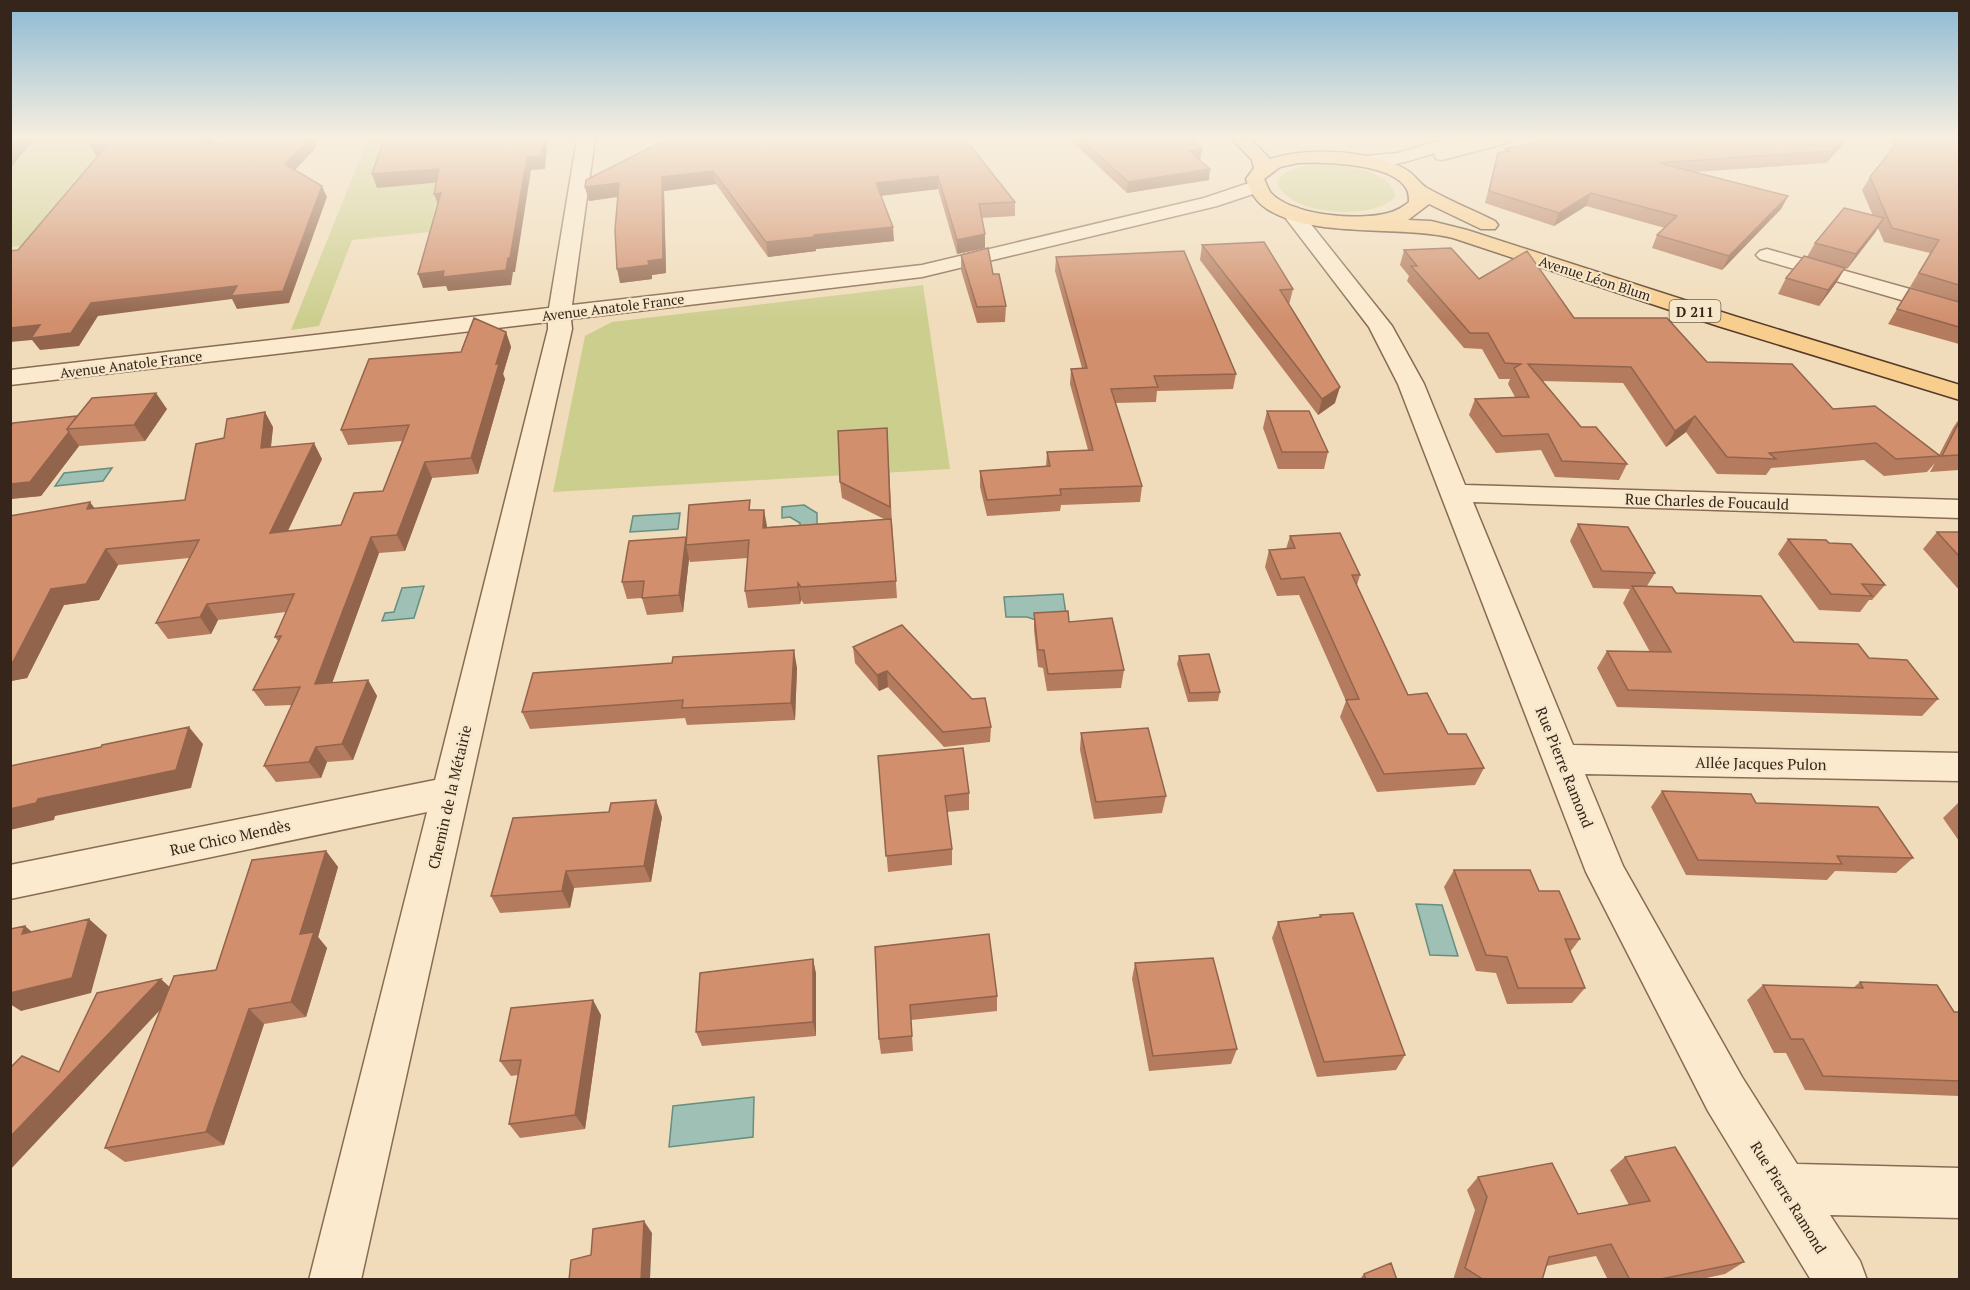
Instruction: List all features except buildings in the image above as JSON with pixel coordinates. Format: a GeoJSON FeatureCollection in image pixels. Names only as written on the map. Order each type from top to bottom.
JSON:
{"type":"FeatureCollection","features":[{"type":"Feature","properties":{"kind":"main road"},"geometry":{"type":"LineString","coordinates":[[1266,199],[1291,212],[1342,229],[1390,220],[1408,213],[1419,204],[1419,199]]}},
{"type":"Feature","properties":{"kind":"main road","name":"Avenue Léon Blum"},"geometry":{"type":"LineString","coordinates":[[1438,199],[1497,229],[1587,262],[1959,380]]}},
{"type":"Feature","properties":{"kind":"main road","name":"Avenue Léon Blum"},"geometry":{"type":"LineString","coordinates":[[1342,229],[1431,227],[1460,234],[1726,321],[1959,393]]}},
{"type":"Feature","properties":{"kind":"street","name":"Chemin de la Métairie"},"geometry":{"type":"LineString","coordinates":[[335,1280],[560,329],[559,314],[577,199]]}},
{"type":"Feature","properties":{"kind":"street","name":"Avenue Anatole France"},"geometry":{"type":"LineString","coordinates":[[10,378],[922,271],[1218,199]]}},
{"type":"Feature","properties":{"kind":"street","name":"Avenue Anatole France"},"geometry":{"type":"LineString","coordinates":[[1210,202],[1271,202]]}},
{"type":"Feature","properties":{"kind":"street","name":"Rue Pierre Ramond"},"geometry":{"type":"LineString","coordinates":[[1291,212],[1342,229],[1327,260],[1380,326],[1411,384],[1606,872],[1725,1094],[1841,1280]]}},
{"type":"Feature","properties":{"kind":"street"},"geometry":{"type":"LineString","coordinates":[[1767,255],[1959,310]]}},
{"type":"Feature","properties":{"kind":"street","name":"Rue Charles de Foucauld"},"geometry":{"type":"LineString","coordinates":[[1455,493],[1959,509]]}},
{"type":"Feature","properties":{"kind":"street","name":"Allée Jacques Pulon"},"geometry":{"type":"LineString","coordinates":[[1562,759],[1959,767]]}},
{"type":"Feature","properties":{"kind":"street","name":"Rue Chico Mendès"},"geometry":{"type":"LineString","coordinates":[[10,882],[450,792]]}},
{"type":"Feature","properties":{"kind":"street"},"geometry":{"type":"LineString","coordinates":[[1783,1190],[1959,1193]]}},
{"type":"Feature","properties":{"kind":"green space"},"geometry":{"type":"Polygon","coordinates":[[[10,199],[63,199],[28,245],[11,247],[10,199]]]}},
{"type":"Feature","properties":{"kind":"green space"},"geometry":{"type":"Polygon","coordinates":[[[344,199],[466,199],[460,229],[352,240],[319,326],[291,330],[344,199]]]}},
{"type":"Feature","properties":{"kind":"green space"},"geometry":{"type":"Polygon","coordinates":[[[1293,199],[1392,199],[1384,205],[1369,210],[1351,212],[1313,208],[1293,199]]]}},
{"type":"Feature","properties":{"kind":"green space"},"geometry":{"type":"Polygon","coordinates":[[[923,285],[950,469],[553,492],[585,336],[612,322],[923,285]]]}},
{"type":"Feature","properties":{"kind":"water"},"geometry":{"type":"Polygon","coordinates":[[[112,468],[103,481],[55,486],[64,473],[112,468]]]}},
{"type":"Feature","properties":{"kind":"water"},"geometry":{"type":"Polygon","coordinates":[[[804,505],[817,513],[817,526],[800,528],[800,523],[790,517],[782,518],[782,507],[804,505]]]}},
{"type":"Feature","properties":{"kind":"water"},"geometry":{"type":"Polygon","coordinates":[[[680,513],[678,529],[630,532],[633,516],[680,513]]]}},
{"type":"Feature","properties":{"kind":"water"},"geometry":{"type":"Polygon","coordinates":[[[424,586],[414,618],[382,621],[385,613],[394,612],[402,588],[424,586]]]}},
{"type":"Feature","properties":{"kind":"water"},"geometry":{"type":"Polygon","coordinates":[[[1063,594],[1066,614],[1036,620],[1027,617],[1006,617],[1004,597],[1063,594]]]}},
{"type":"Feature","properties":{"kind":"water"},"geometry":{"type":"Polygon","coordinates":[[[1416,904],[1442,905],[1458,956],[1430,955],[1416,904]]]}},
{"type":"Feature","properties":{"kind":"water"},"geometry":{"type":"Polygon","coordinates":[[[754,1097],[753,1137],[669,1147],[673,1106],[754,1097]]]}}]}
